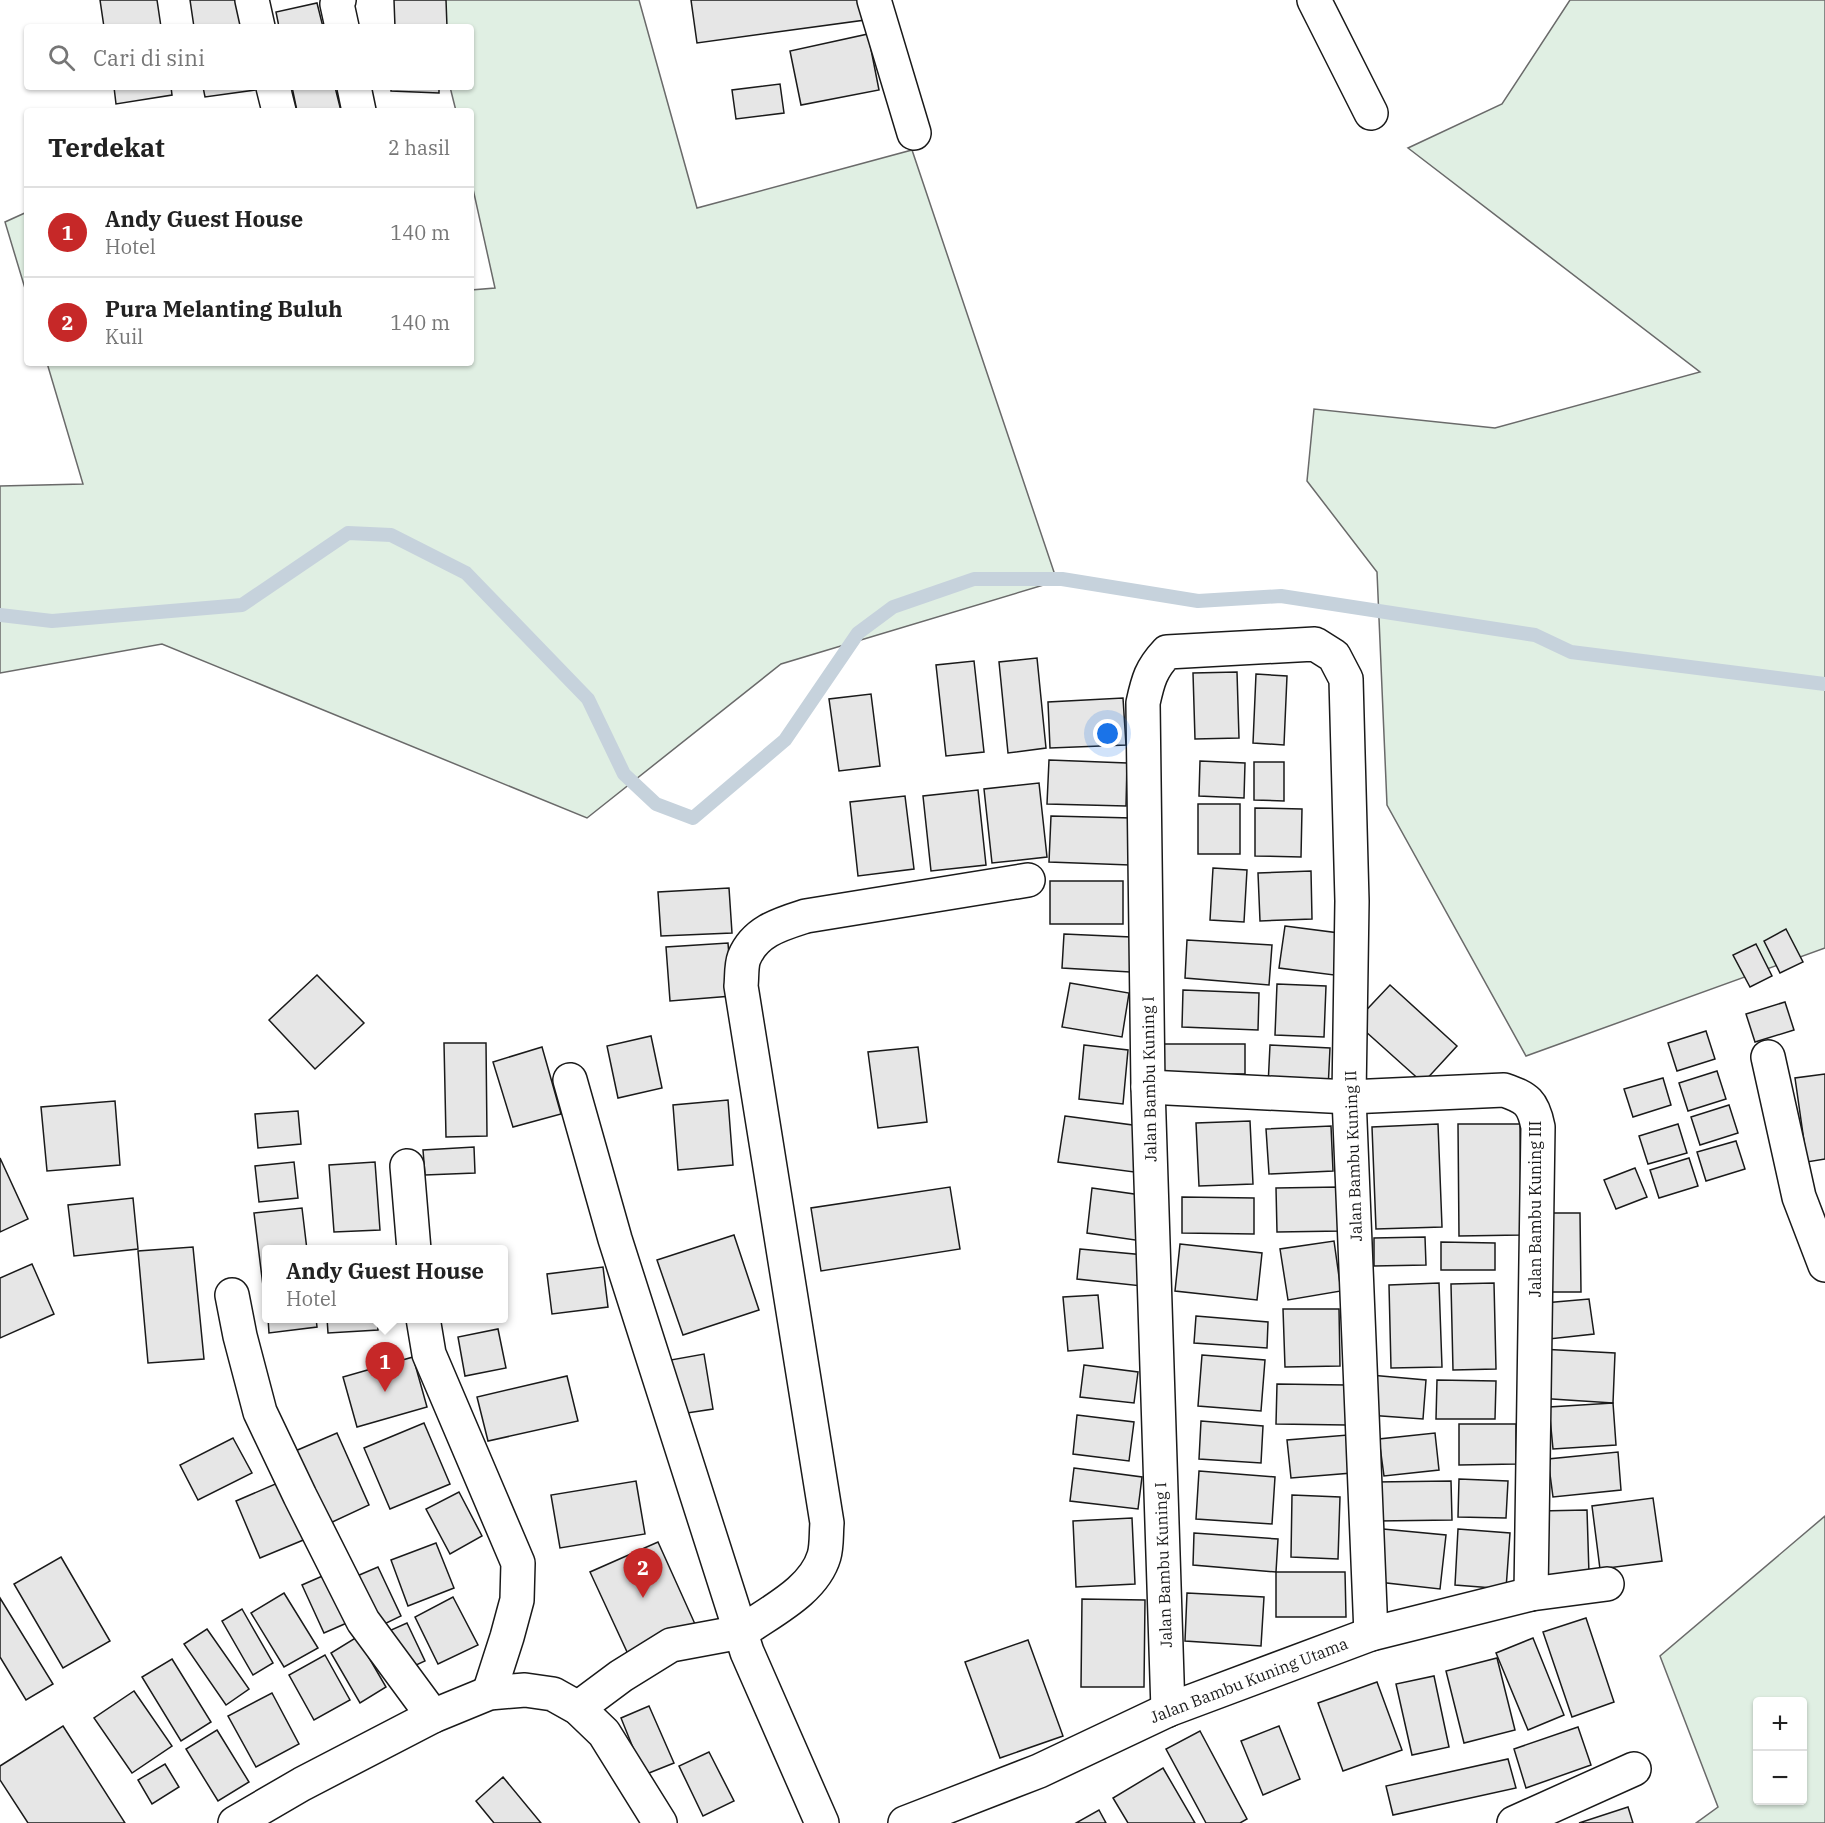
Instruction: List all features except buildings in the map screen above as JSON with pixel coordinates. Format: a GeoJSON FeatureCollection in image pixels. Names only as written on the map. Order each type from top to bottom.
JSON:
{"type":"FeatureCollection","features":[{"type":"Feature","properties":{"kind":"street"},"geometry":{"type":"LineString","coordinates":[[252,0],[257,24]]}},
{"type":"Feature","properties":{"kind":"street"},"geometry":{"type":"LineString","coordinates":[[339,0],[337,4],[341,24]]}},
{"type":"Feature","properties":{"kind":"street"},"geometry":{"type":"LineString","coordinates":[[874,0],[914,133]]}},
{"type":"Feature","properties":{"kind":"street"},"geometry":{"type":"LineString","coordinates":[[1314,0],[1371,113]]}},
{"type":"Feature","properties":{"kind":"street"},"geometry":{"type":"LineString","coordinates":[[274,90],[278,108]]}},
{"type":"Feature","properties":{"kind":"street"},"geometry":{"type":"LineString","coordinates":[[355,90],[358,108]]}},
{"type":"Feature","properties":{"kind":"street","name":"Jalan Bambu Kuning I"},"geometry":{"type":"LineString","coordinates":[[1168,1710],[1148,1087],[1143,703],[1148,678],[1167,652],[1314,644],[1334,656],[1346,679]]}},
{"type":"Feature","properties":{"kind":"street","name":"Jalan Bambu Kuning II"},"geometry":{"type":"LineString","coordinates":[[1346,679],[1352,901],[1349,1097],[1371,1634]]}},
{"type":"Feature","properties":{"kind":"street"},"geometry":{"type":"LineString","coordinates":[[578,1708],[621,1676],[671,1645],[741,1632],[795,1593],[816,1574],[825,1555],[827,1523],[741,986],[744,958],[757,939],[774,927],[806,916],[1028,880]]}},
{"type":"Feature","properties":{"kind":"street"},"geometry":{"type":"LineString","coordinates":[[1768,1058],[1799,1197],[1825,1265]]}},
{"type":"Feature","properties":{"kind":"street"},"geometry":{"type":"LineString","coordinates":[[570,1080],[615,1239],[747,1652],[822,1823]]}},
{"type":"Feature","properties":{"kind":"street","name":"Jalan Bambu Kuning III"},"geometry":{"type":"LineString","coordinates":[[1148,1087],[1349,1097],[1504,1090],[1523,1097],[1534,1109],[1538,1127],[1531,1594]]}},
{"type":"Feature","properties":{"kind":"street"},"geometry":{"type":"LineString","coordinates":[[407,1167],[414,1245]]}},
{"type":"Feature","properties":{"kind":"street"},"geometry":{"type":"LineString","coordinates":[[232,1295],[260,1412],[280,1454],[363,1621],[433,1716]]}},
{"type":"Feature","properties":{"kind":"street"},"geometry":{"type":"LineString","coordinates":[[424,1323],[429,1354],[518,1563],[517,1600],[489,1693]]}},
{"type":"Feature","properties":{"kind":"street","name":"Jalan Bambu Kuning Utama"},"geometry":{"type":"LineString","coordinates":[[905,1823],[1039,1771],[1168,1710],[1371,1634],[1531,1594],[1607,1584]]}},
{"type":"Feature","properties":{"kind":"street"},"geometry":{"type":"LineString","coordinates":[[235,1823],[302,1784],[433,1716],[489,1693],[525,1690],[553,1694],[578,1708],[604,1733],[660,1823]]}},
{"type":"Feature","properties":{"kind":"street"},"geometry":{"type":"LineString","coordinates":[[1514,1823],[1634,1769]]}},
{"type":"Feature","properties":{"kind":"green space"},"geometry":{"type":"Polygon","coordinates":[[[431,0],[639,0],[697,208],[912,150],[1057,581],[781,664],[587,818],[162,644],[0,673],[0,486],[83,484],[48,366],[474,366],[474,290],[495,288],[474,194],[474,108],[455,108],[451,90],[474,90],[474,24],[436,24],[431,0]]]}},
{"type":"Feature","properties":{"kind":"green space"},"geometry":{"type":"Polygon","coordinates":[[[1570,0],[1825,0],[1825,948],[1526,1056],[1387,805],[1377,572],[1307,481],[1314,409],[1495,428],[1700,372],[1408,148],[1502,104],[1570,0]]]}},
{"type":"Feature","properties":{"kind":"green space"},"geometry":{"type":"Polygon","coordinates":[[[24,213],[24,285],[5,222],[24,213]]]}},
{"type":"Feature","properties":{"kind":"green space"},"geometry":{"type":"Polygon","coordinates":[[[1825,1516],[1825,1823],[1696,1823],[1718,1807],[1660,1656],[1825,1516]]]}},
{"type":"Feature","properties":{"kind":"waterway"},"geometry":{"type":"LineString","coordinates":[[0,615],[52,621],[242,605],[348,533],[391,535],[466,573],[588,699],[624,774],[656,804],[693,818],[785,740],[858,633],[893,607],[974,579],[1062,579],[1198,601],[1281,596],[1535,635],[1571,652],[1825,684]]}},
{"type":"Feature","properties":{"kind":"place","name":"Andy Guest House"},"geometry":{"type":"Point","coordinates":[385,1392]}},
{"type":"Feature","properties":{"kind":"place","name":"Pura Melanting Buluh"},"geometry":{"type":"Point","coordinates":[643,1598]}}]}
